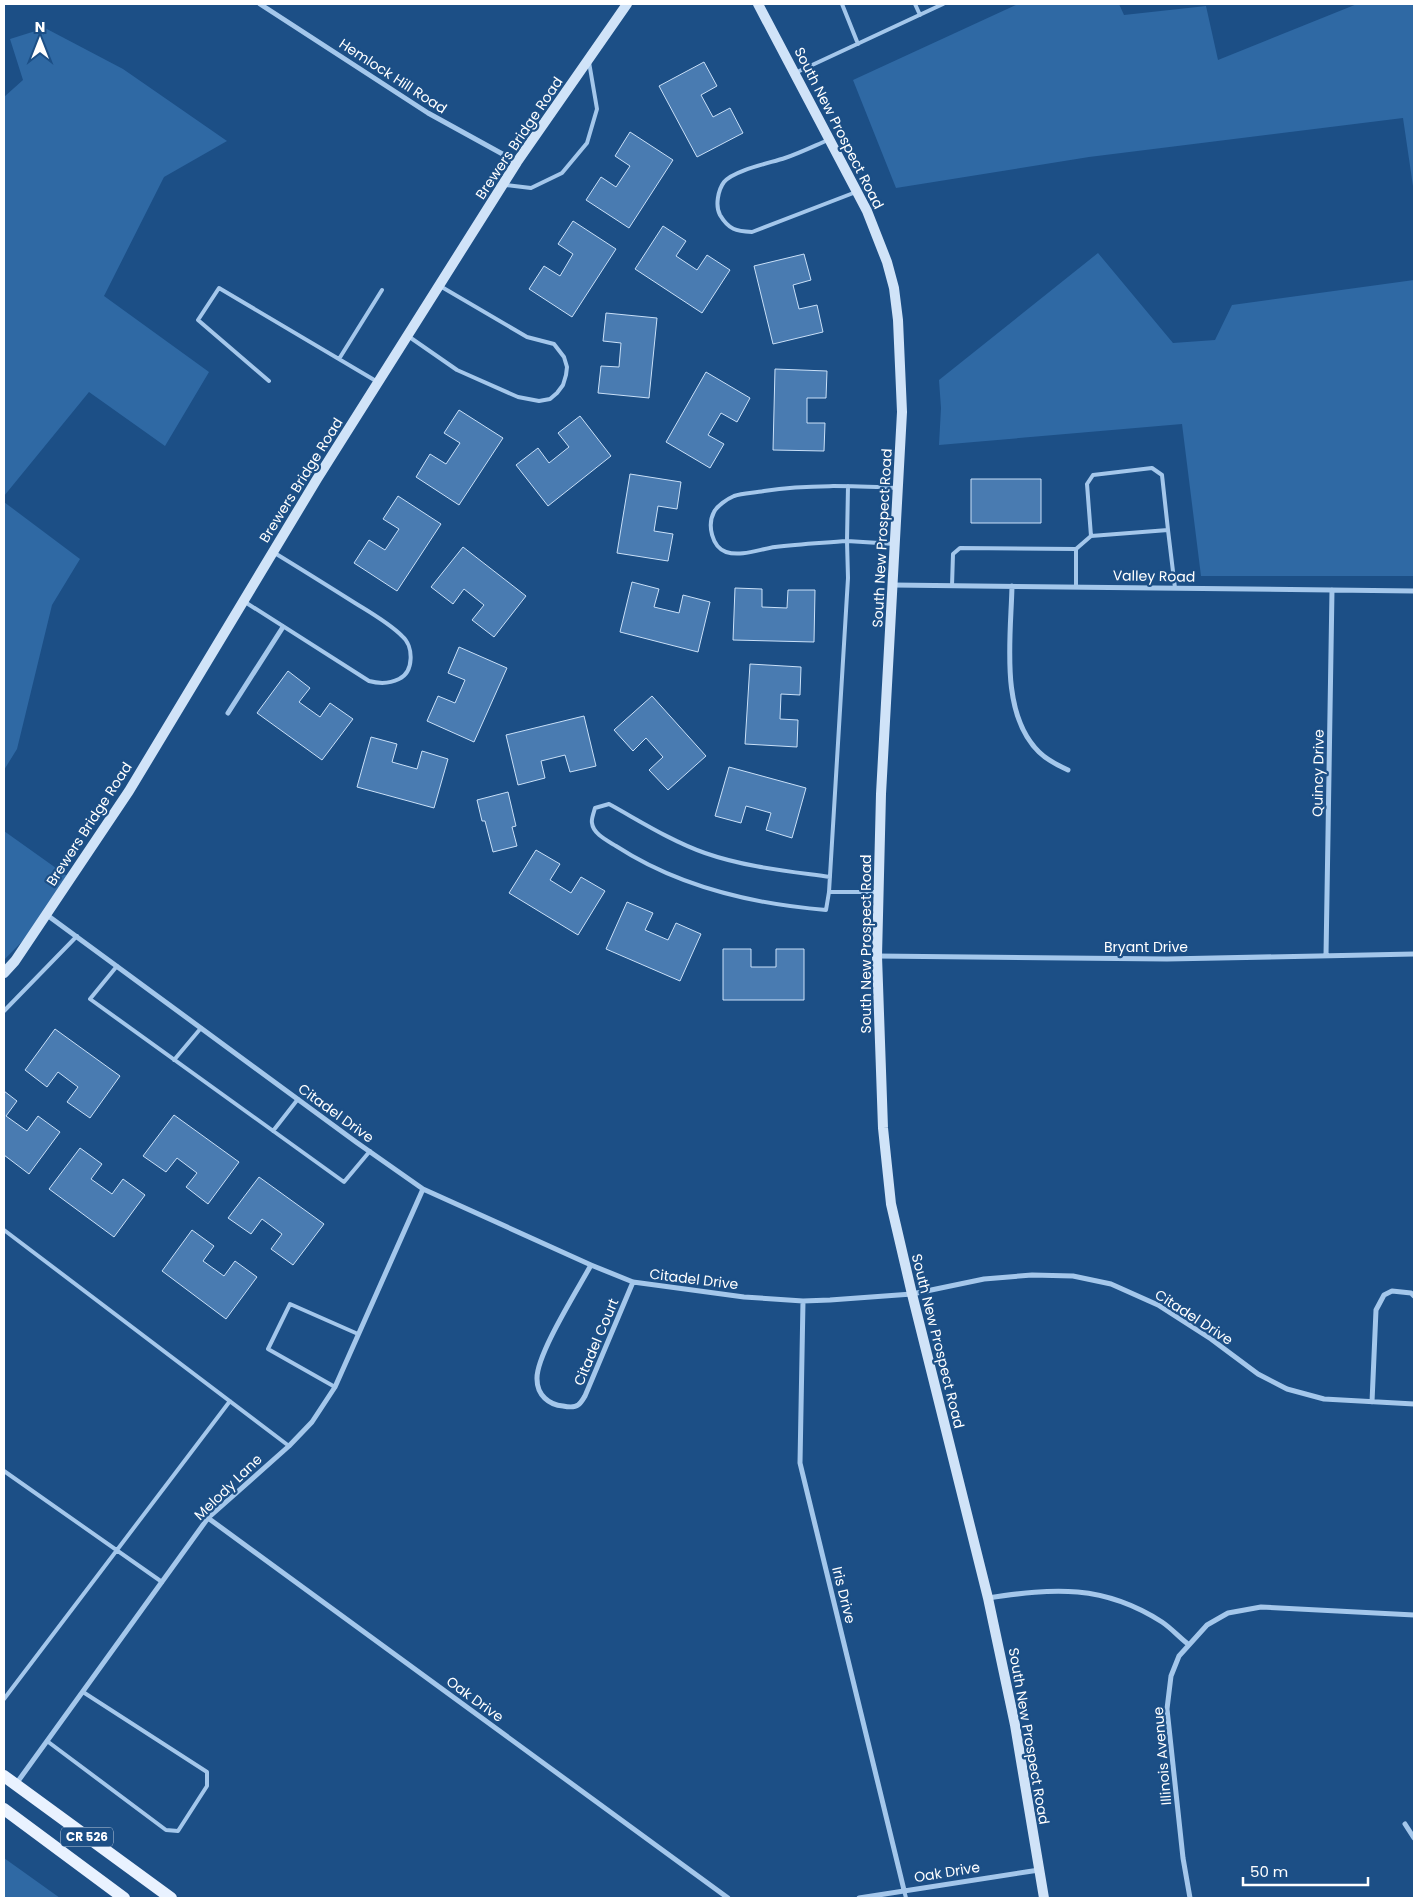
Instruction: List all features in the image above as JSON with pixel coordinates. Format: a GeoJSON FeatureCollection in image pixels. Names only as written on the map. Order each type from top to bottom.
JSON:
{"type":"FeatureCollection","features":[{"type":"Feature","properties":{"kind":"main road","name":"Brewers Bridge Road"},"geometry":{"type":"LineString","coordinates":[[4,973],[15,960],[128,792],[243,600],[517,162],[627,4]]}},
{"type":"Feature","properties":{"kind":"main road","name":"South New Prospect Road"},"geometry":{"type":"LineString","coordinates":[[758,4],[867,211],[887,262],[894,288],[902,412],[881,794],[877,956],[880,1065],[886,1157],[891,1204],[988,1598],[1015,1725],[1044,1898]]}},
{"type":"Feature","properties":{"kind":"main road","name":"CR 526"},"geometry":{"type":"LineString","coordinates":[[4,1776],[171,1898]]}},
{"type":"Feature","properties":{"kind":"main road","name":"CR 526"},"geometry":{"type":"LineString","coordinates":[[4,1809],[122,1898]]}},
{"type":"Feature","properties":{"kind":"street","name":"Hemlock Hill Road"},"geometry":{"type":"LineString","coordinates":[[260,4],[428,113],[517,162]]}},
{"type":"Feature","properties":{"kind":"street","name":"Valley Road"},"geometry":{"type":"LineString","coordinates":[[892,585],[1414,592]]}},
{"type":"Feature","properties":{"kind":"street"},"geometry":{"type":"LineString","coordinates":[[1012,586],[1010,680],[1015,708],[1033,746],[1052,762],[1068,770]]}},
{"type":"Feature","properties":{"kind":"street","name":"Quincy Drive"},"geometry":{"type":"LineString","coordinates":[[1326,956],[1332,590]]}},
{"type":"Feature","properties":{"kind":"street"},"geometry":{"type":"LineString","coordinates":[[228,712],[283,627]]}},
{"type":"Feature","properties":{"kind":"street","name":"Citadel Drive"},"geometry":{"type":"LineString","coordinates":[[46,914],[423,1189],[633,1282],[744,1297],[803,1301],[912,1294],[984,1279],[1032,1275],[1073,1276],[1111,1284],[1158,1305],[1211,1339],[1258,1374],[1287,1389],[1324,1399],[1414,1404]]}},
{"type":"Feature","properties":{"kind":"street","name":"Bryant Drive"},"geometry":{"type":"LineString","coordinates":[[877,956],[1167,960],[1414,954]]}},
{"type":"Feature","properties":{"kind":"street","name":"Melody Lane"},"geometry":{"type":"LineString","coordinates":[[16,1785],[208,1518],[289,1446],[312,1422],[335,1387],[423,1189]]}},
{"type":"Feature","properties":{"kind":"street","name":"Citadel Court"},"geometry":{"type":"LineString","coordinates":[[591,1264],[540,1359],[536,1377],[537,1384],[543,1397],[552,1405],[572,1408],[578,1405],[585,1396],[633,1282]]}},
{"type":"Feature","properties":{"kind":"street"},"geometry":{"type":"LineString","coordinates":[[1372,1402],[1376,1310],[1384,1295],[1392,1291],[1411,1293],[1414,1296]]}},
{"type":"Feature","properties":{"kind":"street","name":"Iris Drive"},"geometry":{"type":"LineString","coordinates":[[803,1301],[800,1463],[904,1890]]}},
{"type":"Feature","properties":{"kind":"street","name":"Oak Drive"},"geometry":{"type":"LineString","coordinates":[[208,1518],[728,1898]]}},
{"type":"Feature","properties":{"kind":"street"},"geometry":{"type":"LineString","coordinates":[[988,1598],[1036,1591],[1066,1590],[1100,1595],[1132,1605],[1163,1623],[1188,1644]]}},
{"type":"Feature","properties":{"kind":"street","name":"Illinois Avenue"},"geometry":{"type":"LineString","coordinates":[[1190,1898],[1183,1858],[1167,1709],[1171,1676],[1179,1656],[1188,1644],[1207,1624],[1228,1613],[1261,1607],[1414,1615]]}},
{"type":"Feature","properties":{"kind":"street"},"geometry":{"type":"LineString","coordinates":[[1405,1824],[1414,1838]]}},
{"type":"Feature","properties":{"kind":"street","name":"Oak Drive"},"geometry":{"type":"LineString","coordinates":[[859,1898],[1039,1870]]}},
{"type":"Feature","properties":{"kind":"lane"},"geometry":{"type":"LineString","coordinates":[[842,4],[858,44]]}},
{"type":"Feature","properties":{"kind":"lane"},"geometry":{"type":"LineString","coordinates":[[915,4],[920,15]]}},
{"type":"Feature","properties":{"kind":"lane"},"geometry":{"type":"LineString","coordinates":[[795,73],[943,4]]}},
{"type":"Feature","properties":{"kind":"lane"},"geometry":{"type":"LineString","coordinates":[[503,185],[532,188],[562,174],[587,143],[597,110],[588,59]]}},
{"type":"Feature","properties":{"kind":"lane"},"geometry":{"type":"LineString","coordinates":[[830,139],[786,157],[733,175],[724,182],[720,192],[718,202],[719,213],[725,222],[736,231],[752,232],[857,192]]}},
{"type":"Feature","properties":{"kind":"lane"},"geometry":{"type":"LineString","coordinates":[[408,336],[457,370],[518,397],[538,401],[550,398],[563,385],[567,367],[564,357],[554,344],[527,337],[439,286]]}},
{"type":"Feature","properties":{"kind":"lane"},"geometry":{"type":"LineString","coordinates":[[269,381],[198,320],[219,288],[378,382]]}},
{"type":"Feature","properties":{"kind":"lane"},"geometry":{"type":"LineString","coordinates":[[339,359],[382,290]]}},
{"type":"Feature","properties":{"kind":"lane"},"geometry":{"type":"LineString","coordinates":[[1091,536],[1086,484],[1093,475],[1152,468],[1162,475],[1175,588]]}},
{"type":"Feature","properties":{"kind":"lane"},"geometry":{"type":"LineString","coordinates":[[830,877],[756,867],[705,853],[670,838],[609,804],[595,808],[592,823],[597,833],[603,838],[634,858],[679,879],[707,889],[750,900],[792,908],[826,910],[830,877],[846,607],[848,486]]}},
{"type":"Feature","properties":{"kind":"lane"},"geometry":{"type":"LineString","coordinates":[[896,544],[847,541],[774,547],[736,554],[725,551],[717,545],[712,536],[711,525],[714,512],[722,504],[735,496],[790,488],[848,486],[898,488]]}},
{"type":"Feature","properties":{"kind":"lane"},"geometry":{"type":"LineString","coordinates":[[952,586],[953,554],[960,548],[1076,549],[1091,536],[1168,530]]}},
{"type":"Feature","properties":{"kind":"lane"},"geometry":{"type":"LineString","coordinates":[[1076,549],[1076,587]]}},
{"type":"Feature","properties":{"kind":"lane"},"geometry":{"type":"LineString","coordinates":[[243,600],[369,682],[379,684],[393,682],[403,677],[407,671],[411,657],[409,646],[404,637],[372,614],[273,552]]}},
{"type":"Feature","properties":{"kind":"lane"},"geometry":{"type":"LineString","coordinates":[[829,892],[879,892]]}},
{"type":"Feature","properties":{"kind":"lane"},"geometry":{"type":"LineString","coordinates":[[4,1011],[77,936]]}},
{"type":"Feature","properties":{"kind":"lane"},"geometry":{"type":"LineString","coordinates":[[117,966],[90,999],[344,1182],[370,1151]]}},
{"type":"Feature","properties":{"kind":"lane"},"geometry":{"type":"LineString","coordinates":[[174,1060],[201,1028]]}},
{"type":"Feature","properties":{"kind":"lane"},"geometry":{"type":"LineString","coordinates":[[273,1131],[298,1099]]}},
{"type":"Feature","properties":{"kind":"lane"},"geometry":{"type":"LineString","coordinates":[[4,1230],[289,1446]]}},
{"type":"Feature","properties":{"kind":"lane"},"geometry":{"type":"LineString","coordinates":[[335,1387],[268,1349],[290,1304],[358,1334]]}},
{"type":"Feature","properties":{"kind":"lane"},"geometry":{"type":"LineString","coordinates":[[4,1699],[230,1401]]}},
{"type":"Feature","properties":{"kind":"lane"},"geometry":{"type":"LineString","coordinates":[[4,1471],[162,1582]]}},
{"type":"Feature","properties":{"kind":"lane"},"geometry":{"type":"LineString","coordinates":[[48,1741],[166,1830],[178,1831],[207,1786],[208,1772],[83,1692]]}},
{"type":"Feature","properties":{"kind":"lane"},"geometry":{"type":"LineString","coordinates":[[904,1890],[906,1898]]}},
{"type":"Feature","properties":{"kind":"shaded area"},"geometry":{"type":"Polygon","coordinates":[[[1018,4],[1119,4],[1124,15],[1206,6],[1218,60],[1357,4],[1414,4],[1414,193],[1403,118],[1089,157],[896,188],[853,80],[1018,4]]]}},
{"type":"Feature","properties":{"kind":"shaded area"},"geometry":{"type":"Polygon","coordinates":[[[45,28],[123,69],[227,141],[164,177],[104,296],[209,372],[165,446],[89,392],[4,496],[4,97],[23,80],[10,39],[45,28]]]}},
{"type":"Feature","properties":{"kind":"shaded area"},"geometry":{"type":"Polygon","coordinates":[[[1098,253],[1173,343],[1215,340],[1232,305],[1414,280],[1414,576],[1201,576],[1182,424],[939,445],[941,408],[939,380],[1098,253]]]}},
{"type":"Feature","properties":{"kind":"shaded area"},"geometry":{"type":"Polygon","coordinates":[[[4,502],[80,559],[52,605],[17,749],[4,770],[4,502]]]}},
{"type":"Feature","properties":{"kind":"shaded area"},"geometry":{"type":"Polygon","coordinates":[[[4,831],[70,878],[45,918],[4,960],[4,831]]]}},
{"type":"Feature","properties":{"kind":"shaded area"},"geometry":{"type":"Polygon","coordinates":[[[4,1858],[60,1898],[4,1898],[4,1858]]]}},
{"type":"Feature","properties":{"kind":"building"},"geometry":{"type":"Polygon","coordinates":[[[704,62],[717,86],[701,95],[713,117],[730,108],[743,133],[697,157],[659,86],[704,62]]]}},
{"type":"Feature","properties":{"kind":"building"},"geometry":{"type":"Polygon","coordinates":[[[630,132],[673,160],[629,228],[586,200],[601,177],[616,187],[630,166],[615,156],[630,132]]]}},
{"type":"Feature","properties":{"kind":"building"},"geometry":{"type":"Polygon","coordinates":[[[573,221],[616,249],[572,317],[529,289],[544,266],[560,276],[573,254],[558,244],[573,221]]]}},
{"type":"Feature","properties":{"kind":"building"},"geometry":{"type":"Polygon","coordinates":[[[663,226],[686,241],[676,256],[697,270],[707,255],[730,270],[702,313],[635,269],[663,226]]]}},
{"type":"Feature","properties":{"kind":"building"},"geometry":{"type":"Polygon","coordinates":[[[804,254],[811,280],[793,285],[799,309],[817,305],[823,332],[773,344],[754,266],[804,254]]]}},
{"type":"Feature","properties":{"kind":"building"},"geometry":{"type":"Polygon","coordinates":[[[606,313],[657,318],[649,398],[598,393],[601,366],[619,367],[621,343],[603,341],[606,313]]]}},
{"type":"Feature","properties":{"kind":"building"},"geometry":{"type":"Polygon","coordinates":[[[775,369],[827,371],[826,398],[807,398],[807,423],[825,423],[824,451],[773,450],[775,369]]]}},
{"type":"Feature","properties":{"kind":"building"},"geometry":{"type":"Polygon","coordinates":[[[706,372],[750,398],[737,422],[721,413],[708,435],[724,444],[710,468],[666,442],[706,372]]]}},
{"type":"Feature","properties":{"kind":"building"},"geometry":{"type":"Polygon","coordinates":[[[459,410],[503,438],[459,505],[416,477],[430,454],[446,464],[460,443],[444,433],[459,410]]]}},
{"type":"Feature","properties":{"kind":"building"},"geometry":{"type":"Polygon","coordinates":[[[580,416],[611,456],[548,506],[516,465],[538,448],[549,463],[569,447],[558,433],[580,416]]]}},
{"type":"Feature","properties":{"kind":"building"},"geometry":{"type":"Polygon","coordinates":[[[630,474],[681,482],[677,509],[658,506],[654,531],[673,534],[668,561],[617,553],[630,474]]]}},
{"type":"Feature","properties":{"kind":"building"},"geometry":{"type":"Polygon","coordinates":[[[971,479],[1041,479],[1041,523],[971,523],[971,479]]]}},
{"type":"Feature","properties":{"kind":"building"},"geometry":{"type":"Polygon","coordinates":[[[398,496],[441,524],[397,591],[354,563],[369,540],[385,550],[399,529],[383,519],[398,496]]]}},
{"type":"Feature","properties":{"kind":"building"},"geometry":{"type":"Polygon","coordinates":[[[463,547],[526,596],[494,637],[472,620],[484,605],[464,589],[453,604],[431,587],[463,547]]]}},
{"type":"Feature","properties":{"kind":"building"},"geometry":{"type":"Polygon","coordinates":[[[632,582],[659,589],[654,607],[679,613],[683,595],[710,602],[698,652],[620,632],[632,582]]]}},
{"type":"Feature","properties":{"kind":"building"},"geometry":{"type":"Polygon","coordinates":[[[735,588],[762,589],[762,607],[787,608],[788,590],[815,590],[814,642],[733,640],[735,588]]]}},
{"type":"Feature","properties":{"kind":"building"},"geometry":{"type":"Polygon","coordinates":[[[459,647],[507,668],[474,742],[427,721],[438,696],[455,703],[465,680],[448,673],[459,647]]]}},
{"type":"Feature","properties":{"kind":"building"},"geometry":{"type":"Polygon","coordinates":[[[750,664],[801,667],[800,695],[781,694],[780,719],[798,720],[797,747],[745,744],[750,664]]]}},
{"type":"Feature","properties":{"kind":"building"},"geometry":{"type":"Polygon","coordinates":[[[288,671],[310,688],[299,702],[320,717],[330,703],[353,719],[322,760],[257,713],[288,671]]]}},
{"type":"Feature","properties":{"kind":"building"},"geometry":{"type":"Polygon","coordinates":[[[652,696],[706,756],[668,790],[649,770],[663,757],[646,738],[633,751],[614,730],[652,696]]]}},
{"type":"Feature","properties":{"kind":"building"},"geometry":{"type":"Polygon","coordinates":[[[584,716],[596,766],[570,772],[565,755],[541,761],[545,778],[518,785],[506,735],[584,716]]]}},
{"type":"Feature","properties":{"kind":"building"},"geometry":{"type":"Polygon","coordinates":[[[371,737],[397,744],[392,762],[417,769],[422,751],[448,759],[434,808],[357,787],[371,737]]]}},
{"type":"Feature","properties":{"kind":"building"},"geometry":{"type":"Polygon","coordinates":[[[729,767],[806,788],[792,838],[766,830],[771,813],[746,806],[741,823],[715,816],[729,767]]]}},
{"type":"Feature","properties":{"kind":"building"},"geometry":{"type":"Polygon","coordinates":[[[508,792],[516,826],[512,827],[517,846],[493,852],[477,800],[508,792]]]}},
{"type":"Feature","properties":{"kind":"building"},"geometry":{"type":"Polygon","coordinates":[[[536,850],[560,864],[550,880],[571,893],[581,877],[605,891],[578,935],[509,893],[536,850]]]}},
{"type":"Feature","properties":{"kind":"building"},"geometry":{"type":"Polygon","coordinates":[[[627,902],[653,913],[645,930],[668,940],[676,923],[701,934],[680,981],[606,949],[627,902]]]}},
{"type":"Feature","properties":{"kind":"building"},"geometry":{"type":"Polygon","coordinates":[[[723,949],[751,949],[751,967],[776,967],[776,949],[804,949],[804,1000],[723,1000],[723,949]]]}},
{"type":"Feature","properties":{"kind":"building"},"geometry":{"type":"Polygon","coordinates":[[[55,1029],[120,1076],[90,1118],[67,1102],[78,1087],[58,1072],[47,1087],[25,1070],[55,1029]]]}},
{"type":"Feature","properties":{"kind":"building"},"geometry":{"type":"Polygon","coordinates":[[[4,1091],[17,1101],[6,1116],[27,1131],[38,1116],[60,1132],[29,1174],[4,1155],[4,1091]]]}},
{"type":"Feature","properties":{"kind":"building"},"geometry":{"type":"Polygon","coordinates":[[[174,1115],[239,1162],[208,1204],[186,1187],[197,1173],[177,1158],[166,1172],[143,1156],[174,1115]]]}},
{"type":"Feature","properties":{"kind":"building"},"geometry":{"type":"Polygon","coordinates":[[[80,1148],[102,1164],[91,1179],[112,1194],[123,1179],[145,1195],[114,1237],[49,1189],[80,1148]]]}},
{"type":"Feature","properties":{"kind":"building"},"geometry":{"type":"Polygon","coordinates":[[[259,1177],[324,1224],[293,1265],[271,1249],[282,1234],[262,1219],[251,1234],[228,1218],[259,1177]]]}},
{"type":"Feature","properties":{"kind":"building"},"geometry":{"type":"Polygon","coordinates":[[[192,1230],[214,1246],[203,1261],[224,1276],[235,1261],[257,1277],[226,1319],[162,1271],[192,1230]]]}}]}
